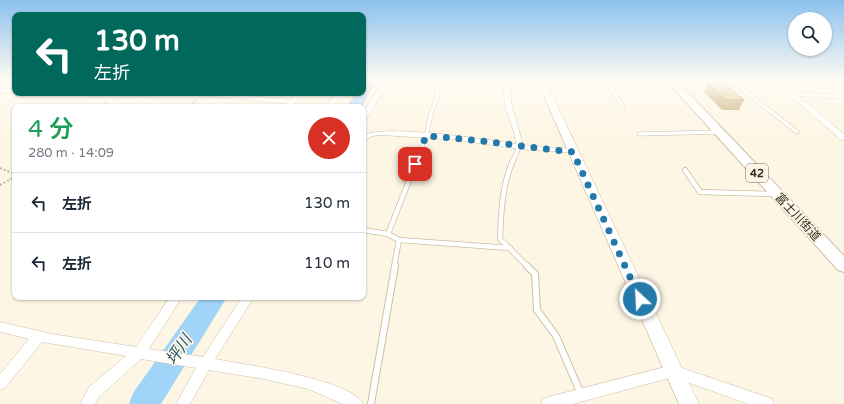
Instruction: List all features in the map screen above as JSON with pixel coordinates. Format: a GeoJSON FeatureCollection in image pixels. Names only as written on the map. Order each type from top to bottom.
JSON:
{"type":"FeatureCollection","features":[{"type":"Feature","properties":{"kind":"main road","name":"富士川街道"},"geometry":{"type":"LineString","coordinates":[[688,99],[844,266]]}},
{"type":"Feature","properties":{"kind":"street"},"geometry":{"type":"LineString","coordinates":[[247,99],[291,104]]}},
{"type":"Feature","properties":{"kind":"street"},"geometry":{"type":"LineString","coordinates":[[366,114],[375,99]]}},
{"type":"Feature","properties":{"kind":"street"},"geometry":{"type":"LineString","coordinates":[[509,99],[520,142],[519,147]]}},
{"type":"Feature","properties":{"kind":"street"},"geometry":{"type":"LineString","coordinates":[[549,99],[689,404]]}},
{"type":"Feature","properties":{"kind":"street"},"geometry":{"type":"LineString","coordinates":[[798,99],[844,138]]}},
{"type":"Feature","properties":{"kind":"street"},"geometry":{"type":"LineString","coordinates":[[366,137],[370,134],[382,132],[459,138],[519,147],[573,152]]}},
{"type":"Feature","properties":{"kind":"street"},"geometry":{"type":"LineString","coordinates":[[87,404],[94,392],[140,352],[174,300]]}},
{"type":"Feature","properties":{"kind":"street"},"geometry":{"type":"LineString","coordinates":[[183,404],[201,362],[246,300]]}},
{"type":"Feature","properties":{"kind":"street"},"geometry":{"type":"LineString","coordinates":[[0,327],[39,336],[264,373],[308,383],[356,404]]}},
{"type":"Feature","properties":{"kind":"street"},"geometry":{"type":"LineString","coordinates":[[0,384],[39,336]]}},
{"type":"Feature","properties":{"kind":"street"},"geometry":{"type":"LineString","coordinates":[[556,403],[673,371],[767,404]]}},
{"type":"Feature","properties":{"kind":"lane"},"geometry":{"type":"LineString","coordinates":[[388,234],[426,136],[430,114],[436,99]]}},
{"type":"Feature","properties":{"kind":"lane"},"geometry":{"type":"LineString","coordinates":[[617,99],[622,107]]}},
{"type":"Feature","properties":{"kind":"lane"},"geometry":{"type":"LineString","coordinates":[[755,99],[797,132]]}},
{"type":"Feature","properties":{"kind":"lane"},"geometry":{"type":"LineString","coordinates":[[639,134],[719,132]]}},
{"type":"Feature","properties":{"kind":"lane"},"geometry":{"type":"LineString","coordinates":[[519,147],[508,170],[502,204],[500,238],[535,274],[536,310],[556,336],[581,395]]}},
{"type":"Feature","properties":{"kind":"lane"},"geometry":{"type":"LineString","coordinates":[[685,170],[700,192],[777,194]]}},
{"type":"Feature","properties":{"kind":"lane"},"geometry":{"type":"LineString","coordinates":[[366,230],[388,234],[399,240],[510,248]]}},
{"type":"Feature","properties":{"kind":"lane"},"geometry":{"type":"LineString","coordinates":[[371,404],[399,240]]}},
{"type":"Feature","properties":{"kind":"path"},"geometry":{"type":"LineString","coordinates":[[0,168],[12,173]]}},
{"type":"Feature","properties":{"kind":"path"},"geometry":{"type":"LineString","coordinates":[[0,185],[12,179]]}},
{"type":"Feature","properties":{"kind":"building"},"geometry":{"type":"Polygon","coordinates":[[[725,99],[744,100],[726,100],[725,99]]]}},
{"type":"Feature","properties":{"kind":"waterway","name":"坪川"},"geometry":{"type":"LineString","coordinates":[[356,104],[359,99]]}},
{"type":"Feature","properties":{"kind":"waterway","name":"坪川"},"geometry":{"type":"LineString","coordinates":[[144,404],[194,326],[213,300]]}},
{"type":"Feature","properties":{"kind":"route"},"geometry":{"type":"LineString","coordinates":[[415,164],[426,136],[459,138],[519,147],[573,152],[640,299]]}}]}
